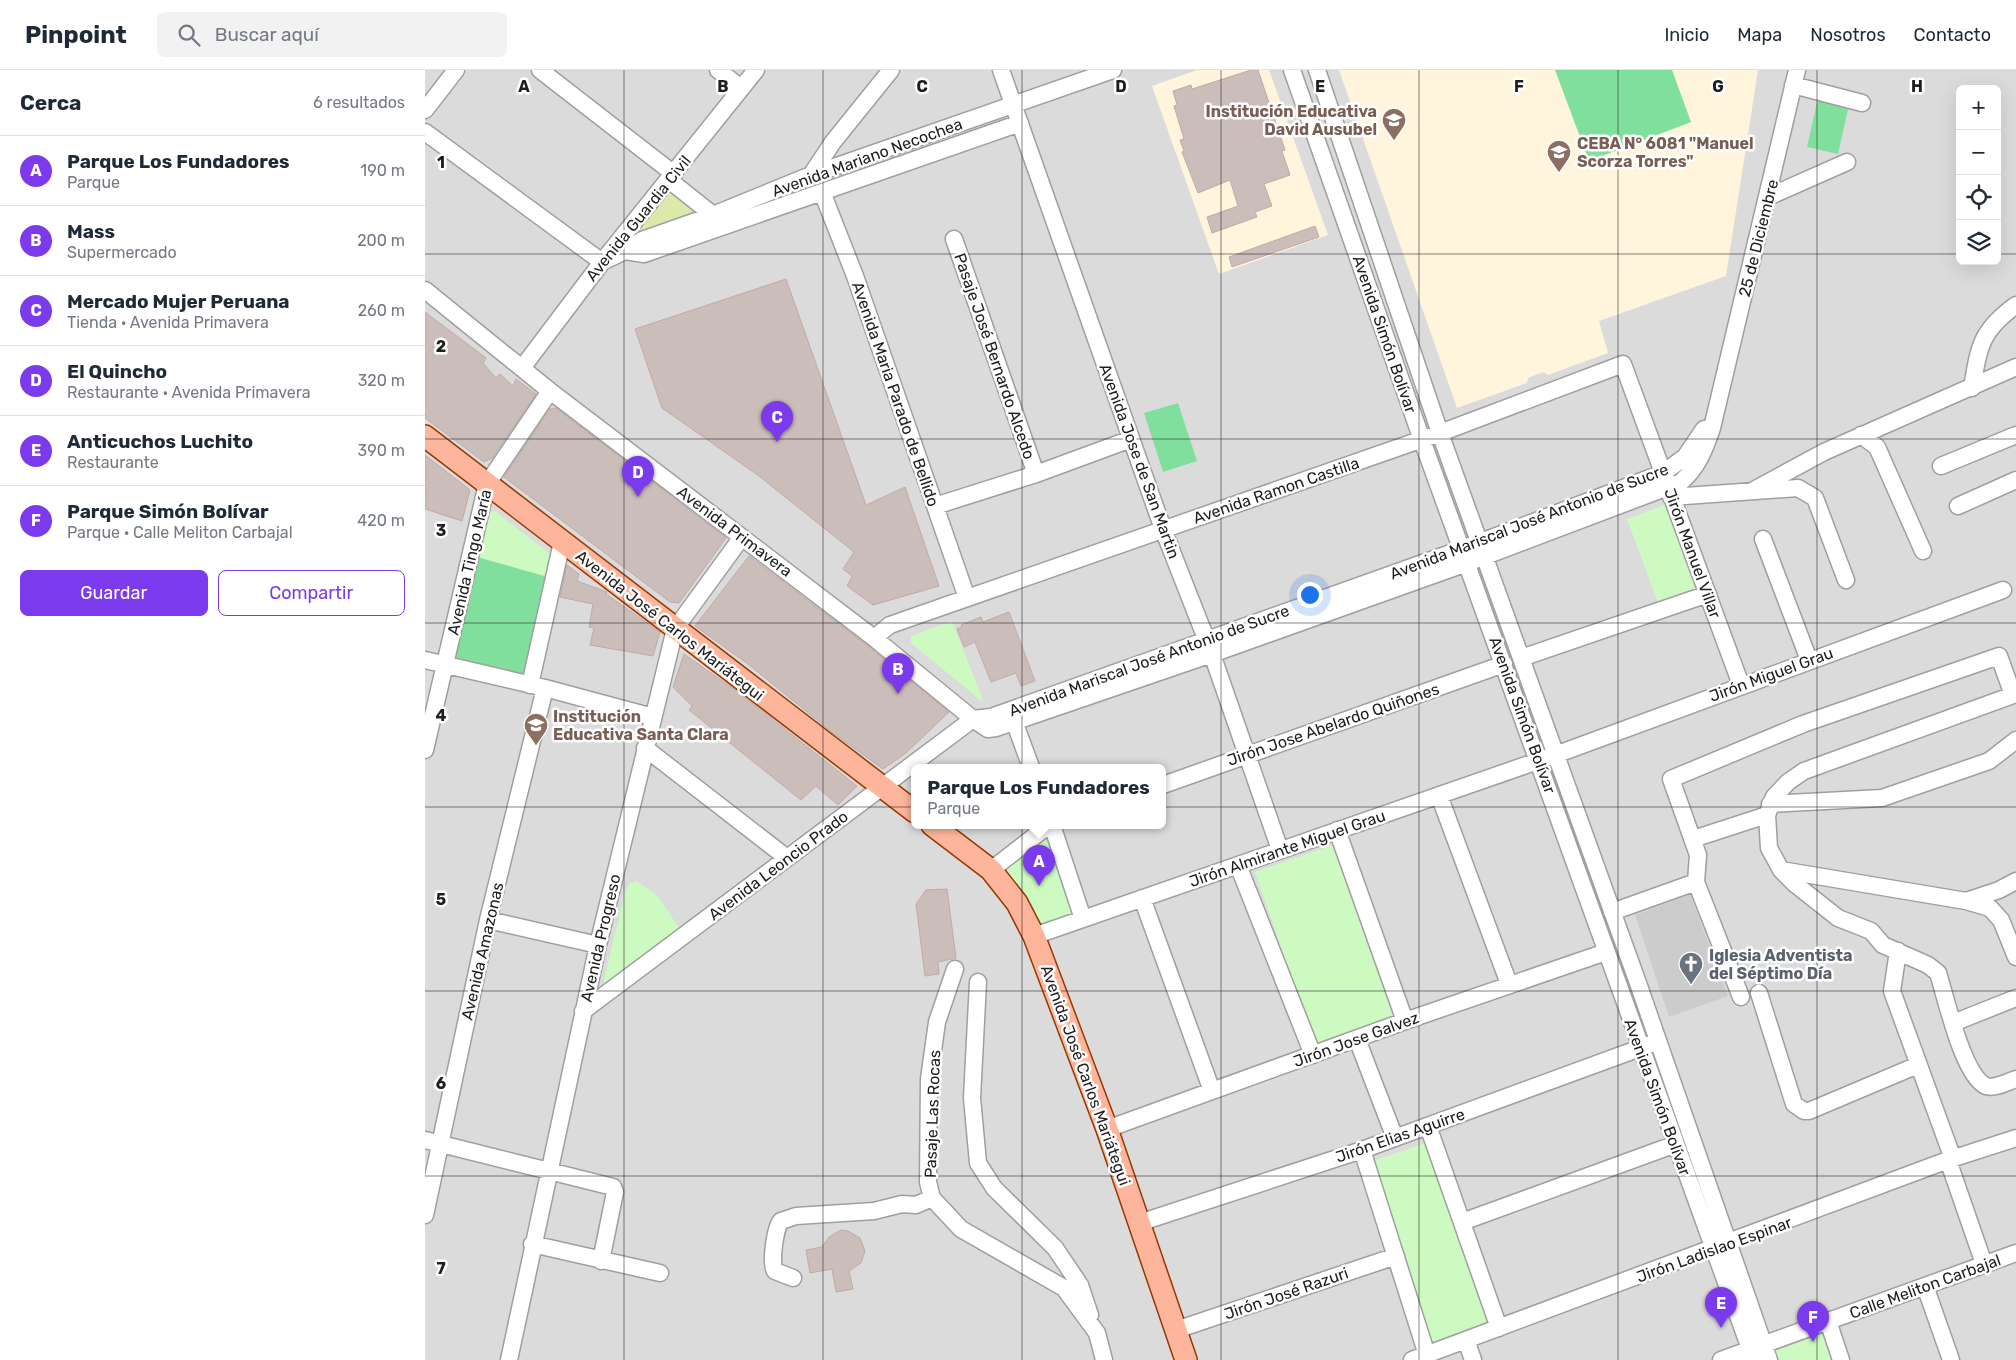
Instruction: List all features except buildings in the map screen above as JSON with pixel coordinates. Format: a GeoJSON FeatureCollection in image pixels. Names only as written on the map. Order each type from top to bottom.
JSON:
{"type":"FeatureCollection","features":[{"type":"Feature","properties":{"kind":"main road","name":"Avenida José Carlos Mariátegui"},"geometry":{"type":"LineString","coordinates":[[425,436],[911,809]]}},
{"type":"Feature","properties":{"kind":"main road","name":"Avenida José Carlos Mariátegui"},"geometry":{"type":"LineString","coordinates":[[937,829],[991,870],[1017,903],[1034,936],[1107,1129],[1186,1360]]}},
{"type":"Feature","properties":{"kind":"street"},"geometry":{"type":"LineString","coordinates":[[425,110],[456,70]]}},
{"type":"Feature","properties":{"kind":"street"},"geometry":{"type":"LineString","coordinates":[[539,70],[671,177],[713,215]]}},
{"type":"Feature","properties":{"kind":"street"},"geometry":{"type":"LineString","coordinates":[[717,70],[741,88]]}},
{"type":"Feature","properties":{"kind":"street","name":"Avenida Guardia Civil"},"geometry":{"type":"LineString","coordinates":[[522,368],[602,262],[755,70]]}},
{"type":"Feature","properties":{"kind":"street"},"geometry":{"type":"LineString","coordinates":[[811,175],[833,142],[891,70]]}},
{"type":"Feature","properties":{"kind":"street","name":"Avenida Jose de San Martin"},"geometry":{"type":"LineString","coordinates":[[1001,70],[1163,529],[1212,654],[1280,850]]}},
{"type":"Feature","properties":{"kind":"street","name":"Avenida Mariano Necochea"},"geometry":{"type":"LineString","coordinates":[[602,262],[625,252],[642,240],[713,215],[811,175],[1113,70]]}},
{"type":"Feature","properties":{"kind":"street","name":"Avenida Simón Bolívar"},"geometry":{"type":"LineString","coordinates":[[1292,70],[1606,952],[1676,1144],[1720,1246]]}},
{"type":"Feature","properties":{"kind":"street","name":"Avenida Simón Bolívar"},"geometry":{"type":"LineString","coordinates":[[1317,70],[1440,434],[1658,1041],[1720,1246],[1759,1353]]}},
{"type":"Feature","properties":{"kind":"street"},"geometry":{"type":"LineString","coordinates":[[1795,78],[1863,103]]}},
{"type":"Feature","properties":{"kind":"street","name":"25 de Diciembre"},"geometry":{"type":"LineString","coordinates":[[1717,405],[1795,78]]}},
{"type":"Feature","properties":{"kind":"street","name":"Avenida Mariano Necochea"},"geometry":{"type":"LineString","coordinates":[[625,252],[644,254],[1020,123]]}},
{"type":"Feature","properties":{"kind":"street"},"geometry":{"type":"LineString","coordinates":[[425,132],[602,262]]}},
{"type":"Feature","properties":{"kind":"street"},"geometry":{"type":"LineString","coordinates":[[1768,197],[1847,162]]}},
{"type":"Feature","properties":{"kind":"street"},"geometry":{"type":"LineString","coordinates":[[1330,176],[1351,169]]}},
{"type":"Feature","properties":{"kind":"street","name":"Avenida Maria Parado de Bellido"},"geometry":{"type":"LineString","coordinates":[[822,192],[855,276],[967,598]]}},
{"type":"Feature","properties":{"kind":"street","name":"Pasaje José Bernardo Alcedo"},"geometry":{"type":"LineString","coordinates":[[954,239],[1036,474]]}},
{"type":"Feature","properties":{"kind":"street","name":"Avenida Primavera"},"geometry":{"type":"LineString","coordinates":[[425,290],[550,390],[874,638],[973,719]]}},
{"type":"Feature","properties":{"kind":"street"},"geometry":{"type":"LineString","coordinates":[[1972,388],[1978,353],[1986,333],[1998,318],[2016,306]]}},
{"type":"Feature","properties":{"kind":"street","name":"Avenida Ramon Castilla"},"geometry":{"type":"LineString","coordinates":[[874,638],[890,625],[1440,434],[1623,364]]}},
{"type":"Feature","properties":{"kind":"street","name":"Jirón Manuel Villar"},"geometry":{"type":"LineString","coordinates":[[1623,364],[1741,685]]}},
{"type":"Feature","properties":{"kind":"street"},"geometry":{"type":"LineString","coordinates":[[1752,491],[1816,456],[2016,367]]}},
{"type":"Feature","properties":{"kind":"street","name":"Avenida Tingo María"},"geometry":{"type":"LineString","coordinates":[[425,750],[487,484],[550,390]]}},
{"type":"Feature","properties":{"kind":"street","name":"Avenida Mariscal José Antonio de Sucre"},"geometry":{"type":"LineString","coordinates":[[973,719],[1012,716],[1212,654],[1481,550],[1668,486],[1717,405]]}},
{"type":"Feature","properties":{"kind":"street"},"geometry":{"type":"LineString","coordinates":[[1861,435],[1877,447],[1923,551]]}},
{"type":"Feature","properties":{"kind":"street"},"geometry":{"type":"LineString","coordinates":[[1941,466],[2016,435]]}},
{"type":"Feature","properties":{"kind":"street"},"geometry":{"type":"LineString","coordinates":[[935,506],[1036,474],[1131,439]]}},
{"type":"Feature","properties":{"kind":"street"},"geometry":{"type":"LineString","coordinates":[[1958,506],[2016,480]]}},
{"type":"Feature","properties":{"kind":"street"},"geometry":{"type":"LineString","coordinates":[[1668,486],[1752,491],[1798,488],[1815,498],[1846,580]]}},
{"type":"Feature","properties":{"kind":"street","name":"Avenida Progreso"},"geometry":{"type":"LineString","coordinates":[[509,1360],[532,1244],[583,1011],[675,628],[742,536]]}},
{"type":"Feature","properties":{"kind":"street"},"geometry":{"type":"LineString","coordinates":[[1763,539],[1809,660]]}},
{"type":"Feature","properties":{"kind":"street","name":"Avenida Amazonas"},"geometry":{"type":"LineString","coordinates":[[425,1215],[432,1142],[488,920],[537,686],[562,542]]}},
{"type":"Feature","properties":{"kind":"street","name":"Avenida Mariscal José Antonio de Sucre"},"geometry":{"type":"LineString","coordinates":[[1012,716],[1206,639],[1465,556]]}},
{"type":"Feature","properties":{"kind":"street","name":"Jirón Miguel Grau"},"geometry":{"type":"LineString","coordinates":[[1539,760],[2003,590]]}},
{"type":"Feature","properties":{"kind":"street"},"geometry":{"type":"LineString","coordinates":[[1521,658],[1708,594]]}},
{"type":"Feature","properties":{"kind":"street"},"geometry":{"type":"LineString","coordinates":[[1741,997],[1696,882],[1698,855],[1671,779],[1803,724],[1999,656],[2014,695],[1803,771],[1788,782],[1768,810],[1769,848],[1781,870],[1795,884],[1838,918],[1871,931],[1883,945],[1928,965],[1938,973],[1966,1063],[1978,1079],[1985,1085],[1993,1087],[2016,1079]]}},
{"type":"Feature","properties":{"kind":"street"},"geometry":{"type":"LineString","coordinates":[[425,660],[537,686],[653,717]]}},
{"type":"Feature","properties":{"kind":"street","name":"Jirón Jose Abelardo Quiñones"},"geometry":{"type":"LineString","coordinates":[[1166,784],[1504,664]]}},
{"type":"Feature","properties":{"kind":"street"},"geometry":{"type":"LineString","coordinates":[[1012,716],[1030,764]]}},
{"type":"Feature","properties":{"kind":"street","name":"Avenida Leoncio Prado"},"geometry":{"type":"LineString","coordinates":[[913,764],[973,719]]}},
{"type":"Feature","properties":{"kind":"street"},"geometry":{"type":"LineString","coordinates":[[1693,840],[1768,810],[1881,798],[1989,761],[2016,740]]}},
{"type":"Feature","properties":{"kind":"street"},"geometry":{"type":"LineString","coordinates":[[645,748],[787,858]]}},
{"type":"Feature","properties":{"kind":"street","name":"Jirón Almirante Miguel Grau"},"geometry":{"type":"LineString","coordinates":[[1034,936],[1539,760]]}},
{"type":"Feature","properties":{"kind":"street","name":"Avenida Leoncio Prado"},"geometry":{"type":"LineString","coordinates":[[583,1011],[911,765]]}},
{"type":"Feature","properties":{"kind":"street"},"geometry":{"type":"LineString","coordinates":[[1439,795],[1509,984]]}},
{"type":"Feature","properties":{"kind":"street"},"geometry":{"type":"LineString","coordinates":[[991,870],[1046,829]]}},
{"type":"Feature","properties":{"kind":"street"},"geometry":{"type":"LineString","coordinates":[[1052,829],[1083,919]]}},
{"type":"Feature","properties":{"kind":"street"},"geometry":{"type":"LineString","coordinates":[[1337,830],[1405,1021]]}},
{"type":"Feature","properties":{"kind":"street"},"geometry":{"type":"LineString","coordinates":[[1238,865],[1313,1055]]}},
{"type":"Feature","properties":{"kind":"street"},"geometry":{"type":"LineString","coordinates":[[1781,870],[1966,901],[1990,908],[2001,920],[2011,950],[2016,957]]}},
{"type":"Feature","properties":{"kind":"street"},"geometry":{"type":"LineString","coordinates":[[1966,901],[1999,890],[2016,880]]}},
{"type":"Feature","properties":{"kind":"street"},"geometry":{"type":"LineString","coordinates":[[1612,912],[1696,882]]}},
{"type":"Feature","properties":{"kind":"street"},"geometry":{"type":"LineString","coordinates":[[1142,898],[1212,1091]]}},
{"type":"Feature","properties":{"kind":"street"},"geometry":{"type":"LineString","coordinates":[[488,920],[598,945]]}},
{"type":"Feature","properties":{"kind":"street"},"geometry":{"type":"LineString","coordinates":[[1898,951],[1891,991],[1951,1160],[1985,1264]]}},
{"type":"Feature","properties":{"kind":"street","name":"Jirón Jose Galvez"},"geometry":{"type":"LineString","coordinates":[[1107,1129],[1509,984],[1606,952]]}},
{"type":"Feature","properties":{"kind":"street","name":"Pasaje Las Rocas"},"geometry":{"type":"LineString","coordinates":[[955,969],[937,1022],[929,1079],[928,1182],[932,1198],[961,1229],[1064,1288],[1097,1333],[1104,1360]]}},
{"type":"Feature","properties":{"kind":"street"},"geometry":{"type":"LineString","coordinates":[[978,982],[972,1098],[978,1163],[994,1188],[1055,1248],[1080,1285],[1097,1333]]}},
{"type":"Feature","properties":{"kind":"street"},"geometry":{"type":"LineString","coordinates":[[1759,993],[1794,1104],[1804,1111],[1809,1111],[1918,1065]]}},
{"type":"Feature","properties":{"kind":"street"},"geometry":{"type":"LineString","coordinates":[[1953,1023],[2016,998]]}},
{"type":"Feature","properties":{"kind":"street"},"geometry":{"type":"LineString","coordinates":[[1357,1039],[1395,1138]]}},
{"type":"Feature","properties":{"kind":"street","name":"Jirón Elias Aguirre"},"geometry":{"type":"LineString","coordinates":[[1139,1223],[1362,1150],[1658,1041]]}},
{"type":"Feature","properties":{"kind":"street"},"geometry":{"type":"LineString","coordinates":[[1428,1126],[1499,1328]]}},
{"type":"Feature","properties":{"kind":"street","name":"Jirón Ladislao Espinar"},"geometry":{"type":"LineString","coordinates":[[1419,1357],[1951,1160],[2016,1138]]}},
{"type":"Feature","properties":{"kind":"street"},"geometry":{"type":"LineString","coordinates":[[432,1142],[613,1188],[615,1192],[601,1261]]}},
{"type":"Feature","properties":{"kind":"street"},"geometry":{"type":"LineString","coordinates":[[1462,1222],[1676,1144]]}},
{"type":"Feature","properties":{"kind":"street"},"geometry":{"type":"LineString","coordinates":[[1362,1150],[1396,1256],[1419,1357]]}},
{"type":"Feature","properties":{"kind":"street"},"geometry":{"type":"LineString","coordinates":[[793,1278],[775,1271],[772,1266],[778,1225],[787,1218],[874,1211],[902,1204],[916,1205],[932,1198]]}},
{"type":"Feature","properties":{"kind":"street"},"geometry":{"type":"LineString","coordinates":[[532,1244],[660,1273]]}},
{"type":"Feature","properties":{"kind":"street","name":"Calle Meliton Carbajal"},"geometry":{"type":"LineString","coordinates":[[1721,1360],[1759,1353],[1828,1321],[2016,1253]]}},
{"type":"Feature","properties":{"kind":"street","name":"Jirón José Razuri"},"geometry":{"type":"LineString","coordinates":[[1176,1330],[1396,1256]]}},
{"type":"Feature","properties":{"kind":"street"},"geometry":{"type":"LineString","coordinates":[[1925,1286],[1951,1360]]}},
{"type":"Feature","properties":{"kind":"street"},"geometry":{"type":"LineString","coordinates":[[1828,1321],[1841,1360]]}},
{"type":"Feature","properties":{"kind":"street"},"geometry":{"type":"LineString","coordinates":[[1467,1340],[1473,1360]]}},
{"type":"Feature","properties":{"kind":"shaded area"},"geometry":{"type":"Polygon","coordinates":[[[425,70],[2016,70],[2016,1360],[425,1360],[425,70]]]}},
{"type":"Feature","properties":{"kind":"shaded area"},"geometry":{"type":"Polygon","coordinates":[[[1197,70],[1269,70],[1328,235],[1219,274],[1152,86],[1197,70]]]}},
{"type":"Feature","properties":{"kind":"shaded area","name":"CEBA N° 6081 \"Manuel Scorza Torres\""},"geometry":{"type":"Polygon","coordinates":[[[1339,70],[1758,70],[1726,276],[1599,321],[1608,353],[1548,375],[1543,372],[1528,378],[1527,383],[1457,408],[1339,70]]]}},
{"type":"Feature","properties":{"kind":"shaded area"},"geometry":{"type":"Polygon","coordinates":[[[1690,894],[1728,996],[1669,1017],[1635,915],[1690,894]]]}},
{"type":"Feature","properties":{"kind":"green space"},"geometry":{"type":"Polygon","coordinates":[[[1555,70],[1672,70],[1691,122],[1589,161],[1555,70]]]}},
{"type":"Feature","properties":{"kind":"green space"},"geometry":{"type":"Polygon","coordinates":[[[1818,98],[1849,105],[1838,154],[1807,147],[1818,98]]]}},
{"type":"Feature","properties":{"kind":"green space"},"geometry":{"type":"Polygon","coordinates":[[[667,187],[698,210],[629,236],[667,187]]]}},
{"type":"Feature","properties":{"kind":"green space"},"geometry":{"type":"Polygon","coordinates":[[[1178,403],[1197,461],[1163,472],[1144,413],[1178,403]]]}},
{"type":"Feature","properties":{"kind":"green space"},"geometry":{"type":"Polygon","coordinates":[[[1667,504],[1698,588],[1658,603],[1627,519],[1667,504]]]}},
{"type":"Feature","properties":{"kind":"green space"},"geometry":{"type":"Polygon","coordinates":[[[495,511],[555,558],[551,578],[477,557],[487,513],[495,511]]]}},
{"type":"Feature","properties":{"kind":"green space"},"geometry":{"type":"Polygon","coordinates":[[[477,557],[551,578],[529,675],[454,658],[477,557]]]}},
{"type":"Feature","properties":{"kind":"green space"},"geometry":{"type":"Polygon","coordinates":[[[952,621],[984,703],[911,643],[911,636],[952,621]]]}},
{"type":"Feature","properties":{"kind":"green space"},"geometry":{"type":"Polygon","coordinates":[[[1038,840],[1044,840],[1048,844],[1072,911],[1066,918],[1044,927],[1001,870],[1038,840]]]}},
{"type":"Feature","properties":{"kind":"green space"},"geometry":{"type":"Polygon","coordinates":[[[1333,845],[1393,1017],[1315,1045],[1255,872],[1333,845]]]}},
{"type":"Feature","properties":{"kind":"green space"},"geometry":{"type":"Polygon","coordinates":[[[636,881],[657,895],[679,928],[603,984],[625,892],[630,883],[636,881]]]}},
{"type":"Feature","properties":{"kind":"green space"},"geometry":{"type":"Polygon","coordinates":[[[1428,1142],[1491,1325],[1432,1345],[1370,1162],[1428,1142]]]}},
{"type":"Feature","properties":{"kind":"green space"},"geometry":{"type":"Polygon","coordinates":[[[1823,1333],[1833,1360],[1779,1360],[1775,1351],[1823,1333]]]}},
{"type":"Feature","properties":{"kind":"place","name":"Institución Educativa David Ausubel"},"geometry":{"type":"Point","coordinates":[1394,141]}},
{"type":"Feature","properties":{"kind":"place","name":"CEBA N° 6081 \"Manuel Scorza Torres\""},"geometry":{"type":"Point","coordinates":[1559,173]}},
{"type":"Feature","properties":{"kind":"place","name":"Mercado Mujer Peruana"},"geometry":{"type":"Point","coordinates":[777,442]}},
{"type":"Feature","properties":{"kind":"place","name":"El Quincho"},"geometry":{"type":"Point","coordinates":[638,497]}},
{"type":"Feature","properties":{"kind":"place","name":"Mass"},"geometry":{"type":"Point","coordinates":[898,694]}},
{"type":"Feature","properties":{"kind":"place","name":"Institución Educativa Santa Clara"},"geometry":{"type":"Point","coordinates":[536,746]}},
{"type":"Feature","properties":{"kind":"place","name":"Parque Los Fundadores"},"geometry":{"type":"Point","coordinates":[1039,886]}},
{"type":"Feature","properties":{"kind":"place","name":"Iglesia Adventista del Séptimo Día"},"geometry":{"type":"Point","coordinates":[1691,985]}},
{"type":"Feature","properties":{"kind":"place","name":"Anticuchos Luchito"},"geometry":{"type":"Point","coordinates":[1721,1328]}},
{"type":"Feature","properties":{"kind":"place","name":"Parque Simón Bolívar"},"geometry":{"type":"Point","coordinates":[1813,1342]}}]}
